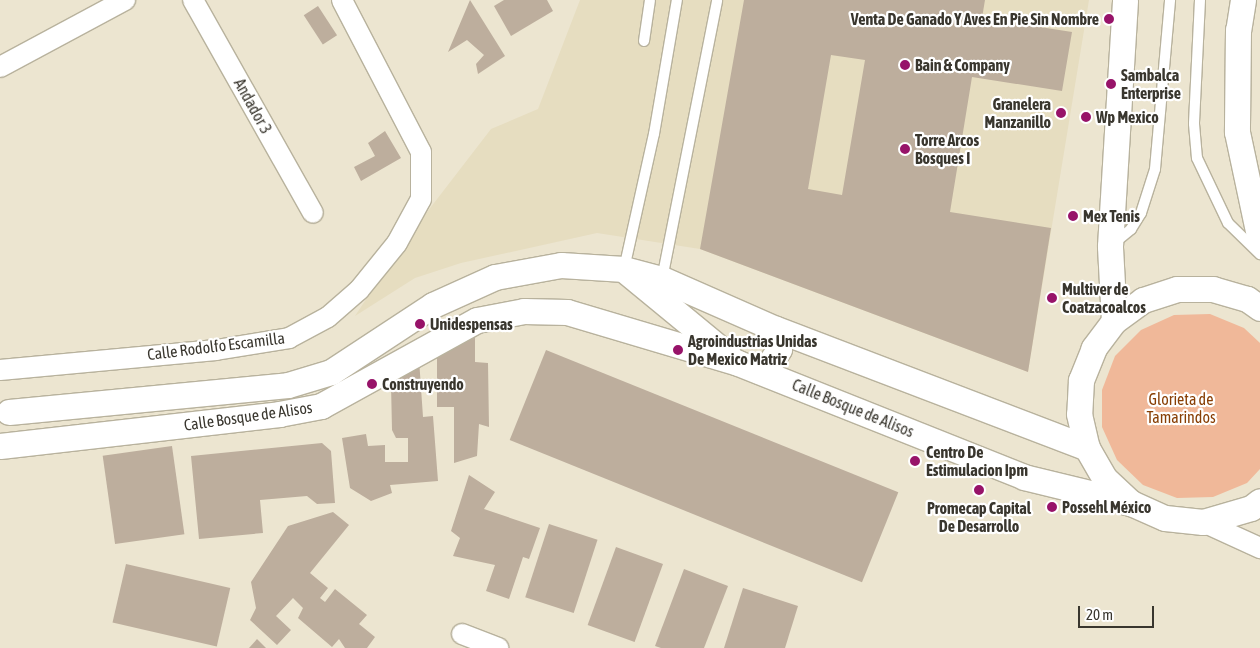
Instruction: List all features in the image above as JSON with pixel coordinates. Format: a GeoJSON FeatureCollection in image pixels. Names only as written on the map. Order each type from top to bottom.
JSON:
{"type":"FeatureCollection","features":[{"type":"Feature","properties":{"kind":"street"},"geometry":{"type":"LineString","coordinates":[[0,66],[125,0]]}},
{"type":"Feature","properties":{"kind":"street","name":"Andador 3"},"geometry":{"type":"LineString","coordinates":[[193,0],[313,213]]}},
{"type":"Feature","properties":{"kind":"street","name":"Calle Rodolfo Escamilla"},"geometry":{"type":"LineString","coordinates":[[0,370],[216,350],[289,338],[328,317],[359,290],[397,244],[421,199],[421,152],[342,0]]}},
{"type":"Feature","properties":{"kind":"street"},"geometry":{"type":"LineString","coordinates":[[1114,321],[1110,246],[1125,0]]}},
{"type":"Feature","properties":{"kind":"street"},"geometry":{"type":"LineString","coordinates":[[1243,0],[1238,30],[1237,132],[1260,240]]}},
{"type":"Feature","properties":{"kind":"street","name":"Calle Bosque de Alisos"},"geometry":{"type":"LineString","coordinates":[[9,412],[288,386],[331,372],[433,305],[495,277],[561,265],[624,269],[662,279],[776,329],[1087,448]]}},
{"type":"Feature","properties":{"kind":"street"},"geometry":{"type":"LineString","coordinates":[[624,269],[749,367],[772,362],[779,349],[776,329]]}},
{"type":"Feature","properties":{"kind":"street"},"geometry":{"type":"LineString","coordinates":[[1260,308],[1247,299],[1213,289],[1177,289],[1143,300],[1114,321],[1094,348],[1081,380],[1079,414],[1087,448],[1104,478],[1131,503],[1165,518],[1203,522],[1260,548]]}},
{"type":"Feature","properties":{"kind":"street","name":"Calle Bosque de Alisos"},"geometry":{"type":"LineString","coordinates":[[0,446],[279,414],[321,406],[476,320],[524,311],[567,312],[604,321],[749,367],[1024,477],[1131,503]]}},
{"type":"Feature","properties":{"kind":"street"},"geometry":{"type":"LineString","coordinates":[[1203,522],[1251,508],[1260,501]]}},
{"type":"Feature","properties":{"kind":"street"},"geometry":{"type":"LineString","coordinates":[[462,634],[498,648]]}},
{"type":"Feature","properties":{"kind":"lane"},"geometry":{"type":"LineString","coordinates":[[644,41],[650,0]]}},
{"type":"Feature","properties":{"kind":"lane"},"geometry":{"type":"LineString","coordinates":[[624,269],[654,134],[677,0]]}},
{"type":"Feature","properties":{"kind":"lane"},"geometry":{"type":"LineString","coordinates":[[662,279],[717,0]]}},
{"type":"Feature","properties":{"kind":"lane"},"geometry":{"type":"LineString","coordinates":[[1110,246],[1131,229],[1141,213],[1155,169],[1170,0]]}},
{"type":"Feature","properties":{"kind":"lane"},"geometry":{"type":"LineString","coordinates":[[1200,0],[1194,124],[1197,158],[1228,223],[1260,254]]}},
{"type":"Feature","properties":{"kind":"shaded area"},"geometry":{"type":"Polygon","coordinates":[[[580,0],[1089,0],[1028,372],[700,249],[597,233],[461,263],[415,278],[355,316],[404,242],[491,129],[538,109],[580,0]]]}},
{"type":"Feature","properties":{"kind":"green space","name":"Glorieta de Tamarindos"},"geometry":{"type":"Polygon","coordinates":[[[1210,314],[1244,328],[1260,343],[1260,469],[1247,483],[1213,497],[1177,498],[1143,485],[1117,460],[1102,427],[1102,390],[1115,356],[1141,330],[1174,315],[1210,314]]]}},
{"type":"Feature","properties":{"kind":"building"},"geometry":{"type":"Polygon","coordinates":[[[470,0],[505,56],[478,74],[476,64],[484,55],[467,40],[448,52],[470,0]]]}},
{"type":"Feature","properties":{"kind":"building"},"geometry":{"type":"Polygon","coordinates":[[[504,0],[547,0],[553,11],[511,36],[494,6],[504,0]]]}},
{"type":"Feature","properties":{"kind":"building"},"geometry":{"type":"Polygon","coordinates":[[[744,0],[985,0],[982,18],[1072,32],[1062,91],[972,77],[950,212],[1051,228],[1028,372],[700,249],[744,0]],[[831,55],[808,189],[842,195],[865,60],[831,55]]]}},
{"type":"Feature","properties":{"kind":"building"},"geometry":{"type":"Polygon","coordinates":[[[318,6],[337,35],[323,45],[304,15],[318,6]]]}},
{"type":"Feature","properties":{"kind":"building"},"geometry":{"type":"Polygon","coordinates":[[[385,131],[401,158],[361,181],[354,167],[375,156],[368,143],[385,131]]]}},
{"type":"Feature","properties":{"kind":"building"},"geometry":{"type":"Polygon","coordinates":[[[475,333],[475,362],[488,363],[489,427],[479,424],[477,456],[454,463],[454,407],[437,407],[437,350],[475,333]]]}},
{"type":"Feature","properties":{"kind":"building"},"geometry":{"type":"Polygon","coordinates":[[[546,350],[898,492],[862,582],[510,440],[546,350]]]}},
{"type":"Feature","properties":{"kind":"building"},"geometry":{"type":"Polygon","coordinates":[[[419,359],[423,417],[433,416],[438,481],[390,485],[392,493],[371,501],[350,488],[342,438],[366,434],[368,446],[385,445],[385,462],[408,462],[408,438],[396,438],[392,430],[391,384],[419,359]]]}},
{"type":"Feature","properties":{"kind":"building"},"geometry":{"type":"Polygon","coordinates":[[[322,443],[331,451],[335,503],[317,504],[307,496],[260,500],[263,533],[199,539],[191,456],[322,443]]]}},
{"type":"Feature","properties":{"kind":"building"},"geometry":{"type":"Polygon","coordinates":[[[172,446],[184,534],[115,544],[103,456],[172,446]]]}},
{"type":"Feature","properties":{"kind":"building"},"geometry":{"type":"Polygon","coordinates":[[[469,475],[495,492],[484,509],[540,528],[529,559],[523,557],[509,599],[486,591],[495,565],[453,556],[460,538],[451,531],[469,475]]]}},
{"type":"Feature","properties":{"kind":"building"},"geometry":{"type":"Polygon","coordinates":[[[333,512],[349,525],[310,573],[328,588],[320,598],[325,602],[335,589],[367,615],[359,624],[375,637],[367,648],[345,648],[339,639],[332,647],[298,618],[303,608],[293,598],[276,616],[291,630],[277,645],[250,620],[256,608],[251,582],[288,526],[333,512]]]}},
{"type":"Feature","properties":{"kind":"building"},"geometry":{"type":"Polygon","coordinates":[[[549,524],[598,540],[574,613],[525,597],[549,524]]]}},
{"type":"Feature","properties":{"kind":"building"},"geometry":{"type":"Polygon","coordinates":[[[616,547],[663,564],[635,642],[588,625],[616,547]]]}},
{"type":"Feature","properties":{"kind":"building"},"geometry":{"type":"Polygon","coordinates":[[[126,564],[230,588],[217,647],[113,622],[126,564]]]}},
{"type":"Feature","properties":{"kind":"building"},"geometry":{"type":"Polygon","coordinates":[[[684,569],[728,586],[704,648],[661,648],[655,646],[684,569]]]}},
{"type":"Feature","properties":{"kind":"building"},"geometry":{"type":"Polygon","coordinates":[[[743,588],[798,606],[785,648],[724,648],[743,588]]]}},
{"type":"Feature","properties":{"kind":"building"},"geometry":{"type":"Polygon","coordinates":[[[257,639],[266,648],[249,648],[257,639]]]}},
{"type":"Feature","properties":{"kind":"place","name":"Venta De Ganado Y Aves En Pie Sin Nombre"},"geometry":{"type":"Point","coordinates":[1109,19]}},
{"type":"Feature","properties":{"kind":"place","name":"Bain & Company"},"geometry":{"type":"Point","coordinates":[905,65]}},
{"type":"Feature","properties":{"kind":"place","name":"Sambalca Enterprise"},"geometry":{"type":"Point","coordinates":[1111,84]}},
{"type":"Feature","properties":{"kind":"place","name":"Granelera Manzanillo"},"geometry":{"type":"Point","coordinates":[1061,113]}},
{"type":"Feature","properties":{"kind":"place","name":"Wp Mexico"},"geometry":{"type":"Point","coordinates":[1086,117]}},
{"type":"Feature","properties":{"kind":"place","name":"Torre Arcos Bosques I"},"geometry":{"type":"Point","coordinates":[905,149]}},
{"type":"Feature","properties":{"kind":"place","name":"Mex Tenis"},"geometry":{"type":"Point","coordinates":[1073,216]}},
{"type":"Feature","properties":{"kind":"place","name":"Multiver de Coatzacoalcos"},"geometry":{"type":"Point","coordinates":[1052,298]}},
{"type":"Feature","properties":{"kind":"place","name":"Unidespensas"},"geometry":{"type":"Point","coordinates":[420,324]}},
{"type":"Feature","properties":{"kind":"place","name":"Agroindustrias Unidas De Mexico Matriz"},"geometry":{"type":"Point","coordinates":[678,350]}},
{"type":"Feature","properties":{"kind":"place","name":"Construyendo"},"geometry":{"type":"Point","coordinates":[372,384]}},
{"type":"Feature","properties":{"kind":"place","name":"Centro De Estimulacion Ipm"},"geometry":{"type":"Point","coordinates":[915,461]}},
{"type":"Feature","properties":{"kind":"place","name":"Promecap Capital De Desarrollo"},"geometry":{"type":"Point","coordinates":[979,490]}},
{"type":"Feature","properties":{"kind":"place","name":"Possehl México"},"geometry":{"type":"Point","coordinates":[1052,507]}}]}
